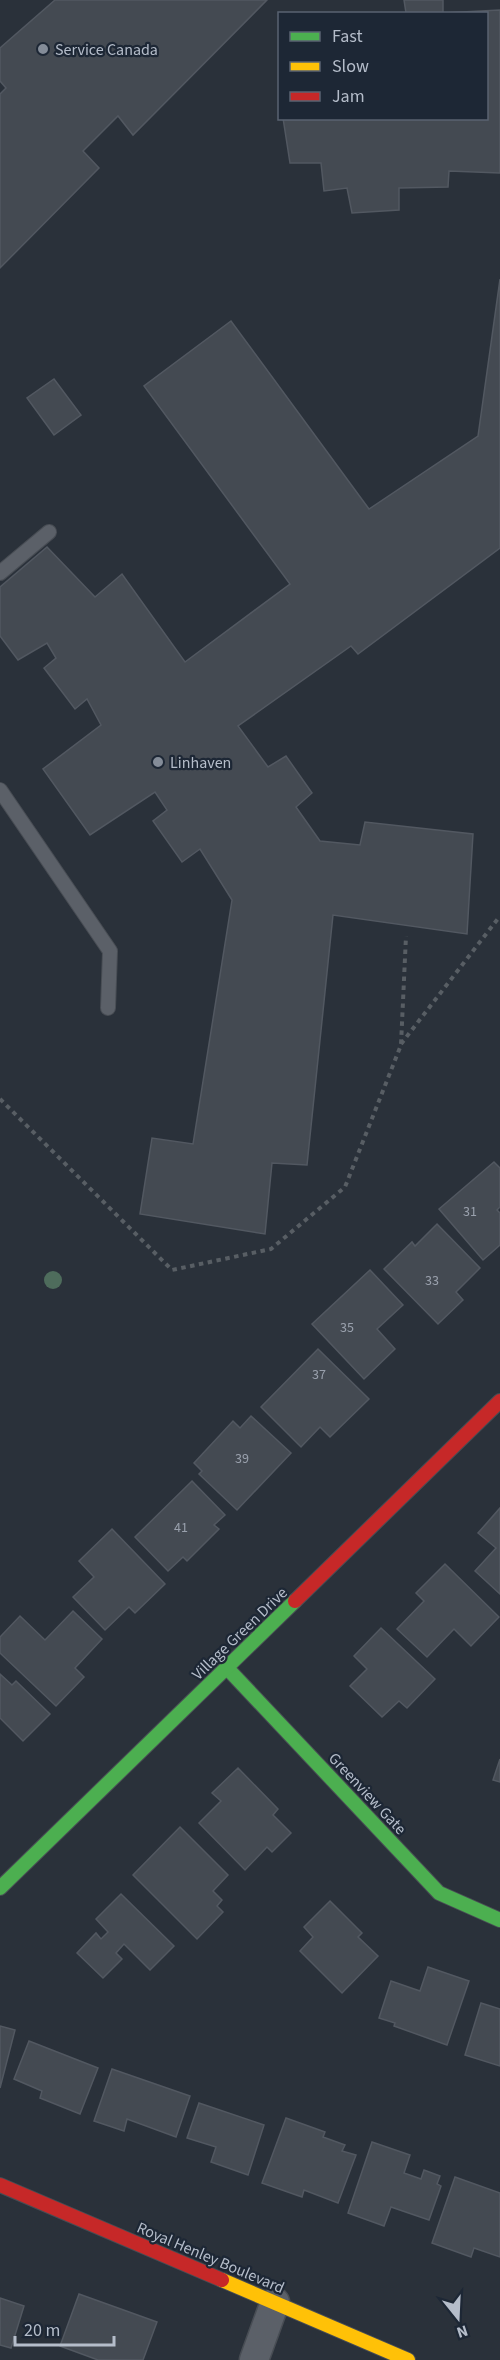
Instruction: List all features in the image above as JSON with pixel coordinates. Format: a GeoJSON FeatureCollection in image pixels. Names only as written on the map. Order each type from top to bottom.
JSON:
{"type":"FeatureCollection","features":[{"type":"Feature","properties":{"kind":"street","name":"Village Green Drive"},"geometry":{"type":"LineString","coordinates":[[0,1888],[500,1401]]}},
{"type":"Feature","properties":{"kind":"street","name":"Greenview Gate"},"geometry":{"type":"LineString","coordinates":[[227,1668],[439,1893],[500,1920]]}},
{"type":"Feature","properties":{"kind":"street","name":"Royal Henley Boulevard"},"geometry":{"type":"LineString","coordinates":[[0,2185],[408,2360]]}},
{"type":"Feature","properties":{"kind":"street"},"geometry":{"type":"LineString","coordinates":[[254,2360],[275,2302]]}},
{"type":"Feature","properties":{"kind":"lane"},"geometry":{"type":"LineString","coordinates":[[0,573],[49,532]]}},
{"type":"Feature","properties":{"kind":"lane"},"geometry":{"type":"LineString","coordinates":[[0,790],[110,951],[108,1008]]}},
{"type":"Feature","properties":{"kind":"path"},"geometry":{"type":"LineString","coordinates":[[0,1099],[172,1270],[271,1249],[345,1187],[401,1045],[500,916]]}},
{"type":"Feature","properties":{"kind":"path"},"geometry":{"type":"LineString","coordinates":[[401,1045],[406,936]]}},
{"type":"Feature","properties":{"kind":"building"},"geometry":{"type":"Polygon","coordinates":[[[55,0],[267,0],[133,135],[118,116],[83,151],[99,168],[0,268],[0,94],[6,88],[0,81],[0,48],[55,0]]]}},
{"type":"Feature","properties":{"kind":"building"},"geometry":{"type":"Polygon","coordinates":[[[404,0],[443,0],[443,12],[406,12],[404,0]]]}},
{"type":"Feature","properties":{"kind":"building"},"geometry":{"type":"Polygon","coordinates":[[[500,10],[500,173],[449,171],[448,187],[399,188],[399,210],[352,213],[347,188],[324,191],[321,163],[290,163],[283,120],[488,120],[488,12],[462,12],[500,10]]]}},
{"type":"Feature","properties":{"kind":"building","name":"Linhaven"},"geometry":{"type":"Polygon","coordinates":[[[500,279],[500,548],[358,654],[351,646],[238,726],[268,767],[286,756],[312,793],[296,807],[320,841],[360,845],[365,822],[473,834],[467,934],[333,915],[307,1165],[272,1163],[265,1234],[140,1214],[152,1138],[193,1144],[232,900],[200,849],[182,862],[153,821],[167,810],[155,792],[90,835],[43,769],[101,725],[87,699],[75,709],[44,668],[56,658],[47,643],[18,660],[0,636],[0,587],[47,547],[95,597],[122,574],[185,662],[290,584],[144,386],[231,321],[369,509],[478,436],[500,279]]]}},
{"type":"Feature","properties":{"kind":"building"},"geometry":{"type":"Polygon","coordinates":[[[54,379],[81,415],[54,435],[27,398],[54,379]]]}},
{"type":"Feature","properties":{"kind":"building"},"geometry":{"type":"Polygon","coordinates":[[[494,1162],[500,1168],[500,1207],[497,1210],[500,1213],[500,1245],[483,1260],[439,1209],[494,1162]]]}},
{"type":"Feature","properties":{"kind":"building"},"geometry":{"type":"Polygon","coordinates":[[[437,1224],[480,1268],[456,1292],[463,1300],[438,1324],[384,1269],[412,1242],[415,1246],[437,1224]]]}},
{"type":"Feature","properties":{"kind":"building"},"geometry":{"type":"Polygon","coordinates":[[[370,1270],[403,1305],[377,1329],[395,1349],[364,1379],[312,1324],[370,1270]]]}},
{"type":"Feature","properties":{"kind":"building"},"geometry":{"type":"Polygon","coordinates":[[[318,1349],[369,1399],[330,1437],[320,1427],[301,1447],[261,1407],[318,1349]]]}},
{"type":"Feature","properties":{"kind":"building"},"geometry":{"type":"Polygon","coordinates":[[[251,1416],[291,1453],[237,1510],[199,1474],[202,1471],[194,1463],[233,1421],[240,1428],[251,1416]]]}},
{"type":"Feature","properties":{"kind":"building"},"geometry":{"type":"Polygon","coordinates":[[[192,1481],[225,1515],[214,1525],[219,1529],[187,1561],[183,1557],[168,1571],[135,1537],[192,1481]]]}},
{"type":"Feature","properties":{"kind":"building"},"geometry":{"type":"Polygon","coordinates":[[[500,1508],[500,1594],[475,1571],[496,1548],[478,1533],[500,1508]]]}},
{"type":"Feature","properties":{"kind":"building"},"geometry":{"type":"Polygon","coordinates":[[[112,1529],[165,1584],[135,1613],[129,1607],[105,1630],[73,1597],[94,1577],[79,1561],[112,1529]]]}},
{"type":"Feature","properties":{"kind":"building"},"geometry":{"type":"Polygon","coordinates":[[[445,1564],[499,1617],[471,1646],[454,1629],[427,1657],[397,1629],[424,1601],[416,1593],[445,1564]]]}},
{"type":"Feature","properties":{"kind":"building"},"geometry":{"type":"Polygon","coordinates":[[[73,1611],[102,1639],[75,1668],[84,1677],[56,1706],[0,1653],[0,1637],[20,1616],[45,1640],[73,1611]]]}},
{"type":"Feature","properties":{"kind":"building"},"geometry":{"type":"Polygon","coordinates":[[[381,1628],[435,1679],[407,1708],[399,1701],[382,1717],[350,1686],[367,1669],[354,1656],[381,1628]]]}},
{"type":"Feature","properties":{"kind":"building"},"geometry":{"type":"Polygon","coordinates":[[[0,1674],[12,1685],[16,1681],[50,1714],[23,1741],[0,1718],[0,1674]]]}},
{"type":"Feature","properties":{"kind":"building"},"geometry":{"type":"Polygon","coordinates":[[[500,1759],[500,1782],[493,1780],[500,1759]]]}},
{"type":"Feature","properties":{"kind":"building"},"geometry":{"type":"Polygon","coordinates":[[[238,1768],[278,1809],[273,1815],[291,1833],[272,1852],[267,1847],[245,1870],[199,1823],[221,1801],[212,1793],[238,1768]]]}},
{"type":"Feature","properties":{"kind":"building"},"geometry":{"type":"Polygon","coordinates":[[[180,1827],[228,1875],[213,1891],[222,1900],[217,1906],[223,1912],[197,1939],[133,1875],[180,1827]]]}},
{"type":"Feature","properties":{"kind":"building"},"geometry":{"type":"Polygon","coordinates":[[[121,1894],[174,1946],[150,1970],[124,1944],[116,1953],[122,1959],[103,1978],[77,1953],[96,1933],[101,1939],[108,1932],[96,1919],[121,1894]]]}},
{"type":"Feature","properties":{"kind":"building"},"geometry":{"type":"Polygon","coordinates":[[[330,1901],[362,1933],[358,1937],[378,1956],[342,1993],[300,1951],[313,1937],[304,1927],[330,1901]]]}},
{"type":"Feature","properties":{"kind":"building"},"geometry":{"type":"Polygon","coordinates":[[[428,1967],[469,1981],[447,2045],[394,2026],[395,2023],[379,2018],[391,1981],[420,1991],[428,1967]]]}},
{"type":"Feature","properties":{"kind":"building"},"geometry":{"type":"Polygon","coordinates":[[[481,2003],[500,2009],[500,2066],[465,2055],[481,2003]]]}},
{"type":"Feature","properties":{"kind":"building"},"geometry":{"type":"Polygon","coordinates":[[[0,2026],[15,2030],[0,2088],[0,2026]]]}},
{"type":"Feature","properties":{"kind":"building"},"geometry":{"type":"Polygon","coordinates":[[[29,2041],[98,2068],[80,2114],[40,2098],[42,2091],[14,2079],[29,2041]]]}},
{"type":"Feature","properties":{"kind":"building"},"geometry":{"type":"Polygon","coordinates":[[[112,2069],[190,2096],[176,2137],[127,2119],[124,2131],[94,2121],[112,2069]]]}},
{"type":"Feature","properties":{"kind":"building"},"geometry":{"type":"Polygon","coordinates":[[[199,2103],[264,2125],[248,2175],[211,2162],[216,2147],[187,2138],[199,2103]]]}},
{"type":"Feature","properties":{"kind":"building"},"geometry":{"type":"Polygon","coordinates":[[[286,2118],[325,2132],[323,2137],[345,2145],[342,2151],[356,2155],[338,2203],[304,2190],[302,2197],[262,2183],[286,2118]]]}},
{"type":"Feature","properties":{"kind":"building"},"geometry":{"type":"Polygon","coordinates":[[[372,2142],[410,2155],[404,2173],[421,2179],[424,2170],[440,2176],[437,2184],[441,2186],[429,2220],[391,2207],[384,2226],[348,2213],[372,2142]]]}},
{"type":"Feature","properties":{"kind":"building"},"geometry":{"type":"Polygon","coordinates":[[[455,2177],[500,2193],[500,2257],[474,2248],[471,2257],[432,2243],[455,2177]]]}},
{"type":"Feature","properties":{"kind":"building"},"geometry":{"type":"Polygon","coordinates":[[[79,2294],[157,2322],[143,2360],[98,2360],[60,2346],[79,2294]]]}},
{"type":"Feature","properties":{"kind":"building"},"geometry":{"type":"Polygon","coordinates":[[[0,2298],[24,2306],[11,2348],[0,2345],[0,2298]]]}},
{"type":"Feature","properties":{"kind":"traffic: fast"},"geometry":{"type":"LineString","coordinates":[[0,1888],[295,1601]]}},
{"type":"Feature","properties":{"kind":"traffic: fast"},"geometry":{"type":"LineString","coordinates":[[227,1668],[439,1893],[500,1920]]}},
{"type":"Feature","properties":{"kind":"traffic: slow"},"geometry":{"type":"LineString","coordinates":[[222,2280],[408,2360]]}},
{"type":"Feature","properties":{"kind":"traffic: jam"},"geometry":{"type":"LineString","coordinates":[[295,1601],[500,1401]]}},
{"type":"Feature","properties":{"kind":"traffic: jam"},"geometry":{"type":"LineString","coordinates":[[0,2185],[222,2280]]}},
{"type":"Feature","properties":{"kind":"place","name":"Service Canada"},"geometry":{"type":"Point","coordinates":[43,49]}},
{"type":"Feature","properties":{"kind":"place","name":"Linhaven"},"geometry":{"type":"Point","coordinates":[158,762]}}]}
